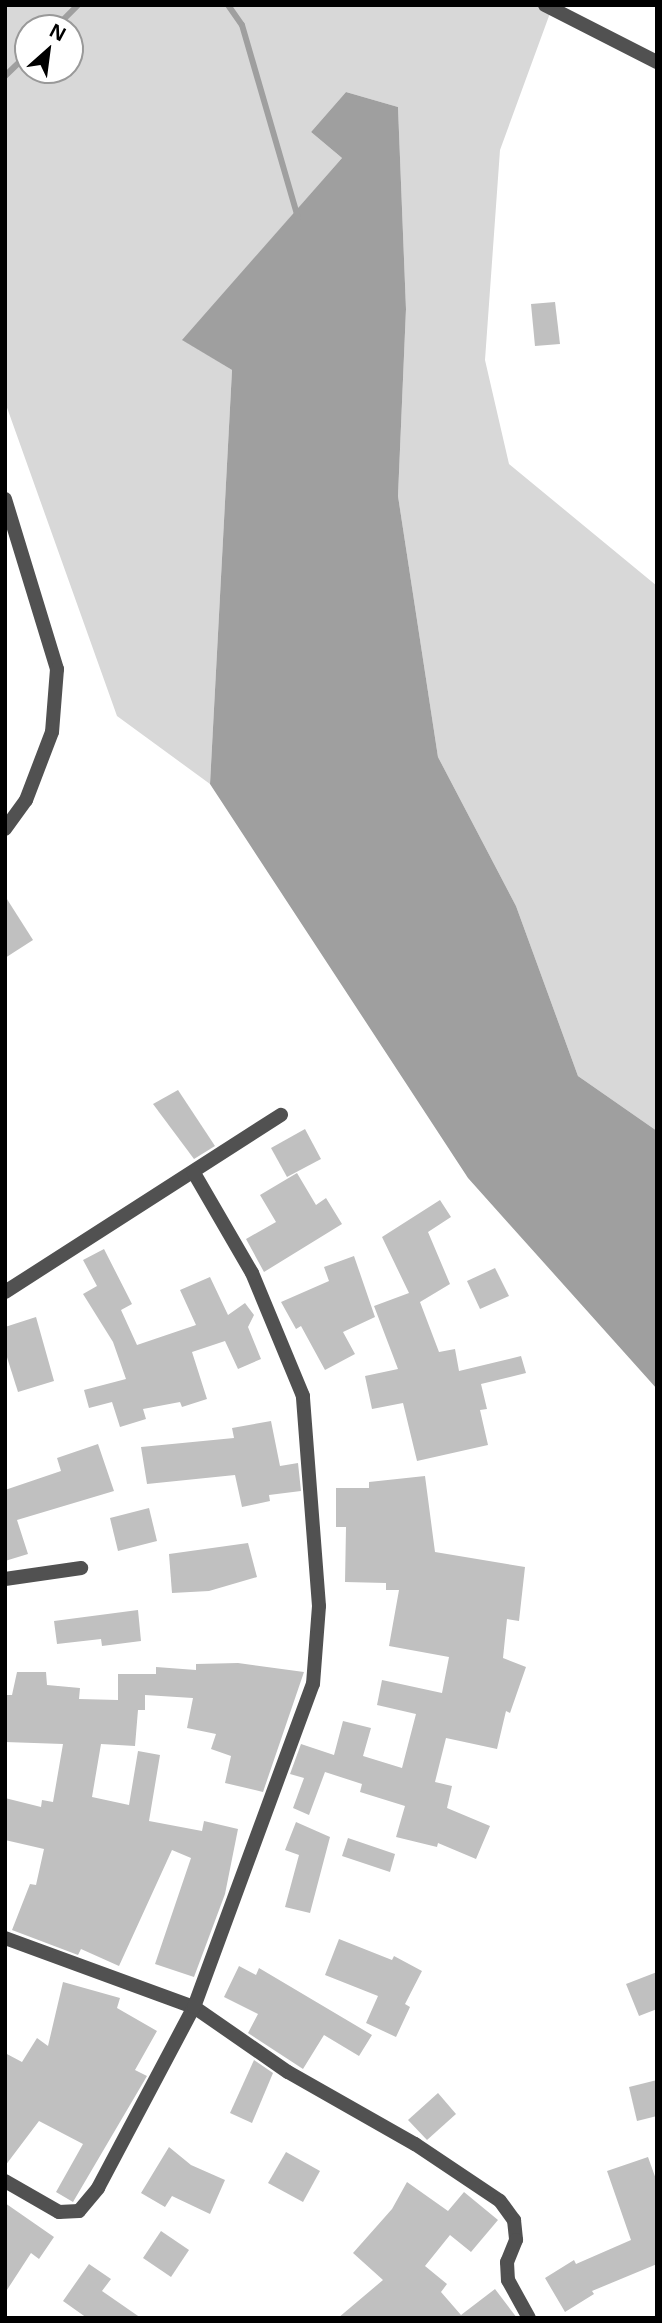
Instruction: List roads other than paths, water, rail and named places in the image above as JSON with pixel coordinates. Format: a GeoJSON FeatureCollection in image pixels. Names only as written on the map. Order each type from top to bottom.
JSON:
{"type":"FeatureCollection","features":[{"type":"Feature","properties":{"kind":"street"},"geometry":{"type":"LineString","coordinates":[[545,5],[657,62]]}},
{"type":"Feature","properties":{"kind":"street"},"geometry":{"type":"LineString","coordinates":[[5,499],[57,668],[52,732],[26,800],[5,829]]}},
{"type":"Feature","properties":{"kind":"street"},"geometry":{"type":"LineString","coordinates":[[5,1292],[281,1115]]}},
{"type":"Feature","properties":{"kind":"street"},"geometry":{"type":"LineString","coordinates":[[5,2181],[59,2212],[79,2211],[98,2188],[194,2007],[313,1684],[319,1606],[303,1396],[252,1273],[194,1173]]}},
{"type":"Feature","properties":{"kind":"street"},"geometry":{"type":"LineString","coordinates":[[5,1579],[81,1568]]}},
{"type":"Feature","properties":{"kind":"street"},"geometry":{"type":"LineString","coordinates":[[5,1938],[194,2007],[288,2072],[415,2144],[500,2201],[514,2220],[516,2240],[507,2262],[508,2280],[529,2318]]}},
{"type":"Feature","properties":{"kind":"waterway"},"geometry":{"type":"LineString","coordinates":[[69,14],[78,5]]}},
{"type":"Feature","properties":{"kind":"waterway"},"geometry":{"type":"LineString","coordinates":[[228,5],[242,25],[298,218]]}},
{"type":"Feature","properties":{"kind":"waterway"},"geometry":{"type":"LineString","coordinates":[[5,76],[14,67]]}}]}
